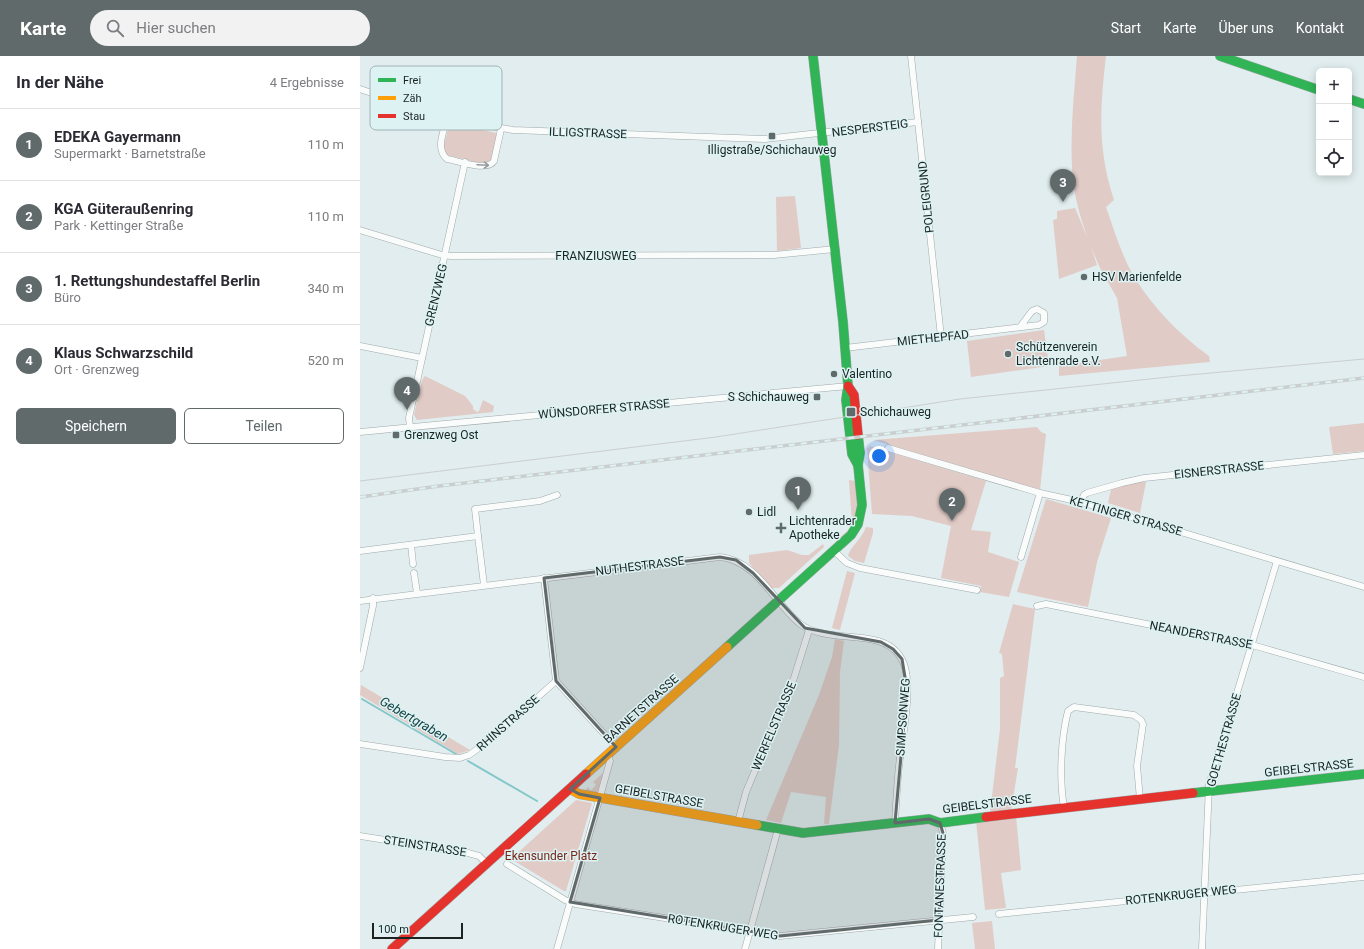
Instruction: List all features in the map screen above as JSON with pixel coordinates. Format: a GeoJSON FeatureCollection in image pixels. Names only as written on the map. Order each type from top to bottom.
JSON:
{"type":"FeatureCollection","features":[{"type":"Feature","properties":{"kind":"street"},"geometry":{"type":"LineString","coordinates":[[813,56],[835,249],[848,386]]}},
{"type":"Feature","properties":{"kind":"street","name":"POLEIGRUND"},"geometry":{"type":"LineString","coordinates":[[911,56],[942,337]]}},
{"type":"Feature","properties":{"kind":"street"},"geometry":{"type":"LineString","coordinates":[[1220,56],[1316,89]]}},
{"type":"Feature","properties":{"kind":"street","name":"ILLIGSTRASSE"},"geometry":{"type":"LineString","coordinates":[[360,89],[370,92]]}},
{"type":"Feature","properties":{"kind":"street"},"geometry":{"type":"LineString","coordinates":[[1352,100],[1364,104]]}},
{"type":"Feature","properties":{"kind":"street","name":"NESPERSTEIG"},"geometry":{"type":"LineString","coordinates":[[822,133],[918,122]]}},
{"type":"Feature","properties":{"kind":"street","name":"ILLIGSTRASSE"},"geometry":{"type":"LineString","coordinates":[[502,128],[765,139],[822,133]]}},
{"type":"Feature","properties":{"kind":"street"},"geometry":{"type":"LineString","coordinates":[[444,130],[440,145],[441,152],[447,159],[484,167],[492,164],[500,130]]}},
{"type":"Feature","properties":{"kind":"street","name":"GRENZWEG"},"geometry":{"type":"LineString","coordinates":[[410,427],[409,418],[465,162]]}},
{"type":"Feature","properties":{"kind":"street","name":"FRANZIUSWEG"},"geometry":{"type":"LineString","coordinates":[[360,230],[445,256],[774,255],[835,249]]}},
{"type":"Feature","properties":{"kind":"street","name":"MIETHEPFAD"},"geometry":{"type":"LineString","coordinates":[[845,348],[1020,328]]}},
{"type":"Feature","properties":{"kind":"street"},"geometry":{"type":"LineString","coordinates":[[360,346],[422,358]]}},
{"type":"Feature","properties":{"kind":"street","name":"WÜNSDORFER STRASSE"},"geometry":{"type":"LineString","coordinates":[[360,432],[848,386]]}},
{"type":"Feature","properties":{"kind":"street","name":"BARNETSTRASSE"},"geometry":{"type":"LineString","coordinates":[[392,949],[851,535],[860,518],[862,505],[858,465],[852,454],[846,395],[848,386]]}},
{"type":"Feature","properties":{"kind":"street","name":"KETTINGER STRASSE"},"geometry":{"type":"LineString","coordinates":[[888,448],[1040,493],[1081,502],[1364,587]]}},
{"type":"Feature","properties":{"kind":"street","name":"EISNERSTRASSE"},"geometry":{"type":"LineString","coordinates":[[1081,502],[1084,495],[1087,493],[1137,480],[1364,455]]}},
{"type":"Feature","properties":{"kind":"street"},"geometry":{"type":"LineString","coordinates":[[1021,557],[1040,493]]}},
{"type":"Feature","properties":{"kind":"street"},"geometry":{"type":"LineString","coordinates":[[484,585],[475,509],[540,501],[557,495]]}},
{"type":"Feature","properties":{"kind":"street"},"geometry":{"type":"LineString","coordinates":[[360,552],[478,536]]}},
{"type":"Feature","properties":{"kind":"street"},"geometry":{"type":"LineString","coordinates":[[411,545],[413,564]]}},
{"type":"Feature","properties":{"kind":"street"},"geometry":{"type":"LineString","coordinates":[[834,551],[847,563],[860,568],[976,590]]}},
{"type":"Feature","properties":{"kind":"street","name":"NUTHESTRASSE"},"geometry":{"type":"LineString","coordinates":[[360,601],[373,598],[720,557],[729,558],[741,563],[753,573],[778,602]]}},
{"type":"Feature","properties":{"kind":"street","name":"GOETHESTRASSE"},"geometry":{"type":"LineString","coordinates":[[1202,949],[1209,790],[1277,561]]}},
{"type":"Feature","properties":{"kind":"street"},"geometry":{"type":"LineString","coordinates":[[414,573],[417,593]]}},
{"type":"Feature","properties":{"kind":"street"},"geometry":{"type":"LineString","coordinates":[[544,578],[556,681],[616,747]]}},
{"type":"Feature","properties":{"kind":"street"},"geometry":{"type":"LineString","coordinates":[[360,668],[374,606],[373,598]]}},
{"type":"Feature","properties":{"kind":"street","name":"SIMPSONWEG"},"geometry":{"type":"LineString","coordinates":[[778,602],[795,620],[809,630],[881,642],[896,651],[903,663],[907,689],[895,823]]}},
{"type":"Feature","properties":{"kind":"street","name":"NEANDERSTRASSE"},"geometry":{"type":"LineString","coordinates":[[1036,606],[1046,604],[1252,645],[1364,677]]}},
{"type":"Feature","properties":{"kind":"street","name":"WERFELSTRASSE"},"geometry":{"type":"LineString","coordinates":[[738,822],[748,787],[794,678],[809,630]]}},
{"type":"Feature","properties":{"kind":"street","name":"RHINSTRASSE"},"geometry":{"type":"LineString","coordinates":[[360,744],[460,758],[469,755],[486,743],[556,681]]}},
{"type":"Feature","properties":{"kind":"street"},"geometry":{"type":"LineString","coordinates":[[1064,807],[1061,778],[1067,715],[1070,708],[1074,707],[1134,716],[1142,720],[1143,724],[1137,766],[1140,799]]}},
{"type":"Feature","properties":{"kind":"street"},"geometry":{"type":"LineString","coordinates":[[557,949],[610,761],[608,755]]}},
{"type":"Feature","properties":{"kind":"street","name":"GEIBELSTRASSE"},"geometry":{"type":"LineString","coordinates":[[570,789],[579,794],[600,798],[803,833],[929,819],[940,823],[1209,790],[1364,774]]}},
{"type":"Feature","properties":{"kind":"street","name":"FONTANESTRASSE"},"geometry":{"type":"LineString","coordinates":[[938,949],[943,833],[940,823]]}},
{"type":"Feature","properties":{"kind":"street"},"geometry":{"type":"LineString","coordinates":[[745,949],[778,828]]}},
{"type":"Feature","properties":{"kind":"street","name":"STEINSTRASSE"},"geometry":{"type":"LineString","coordinates":[[360,836],[468,853],[479,856],[487,864]]}},
{"type":"Feature","properties":{"kind":"street","name":"ROTENKRUGER WEG"},"geometry":{"type":"LineString","coordinates":[[507,864],[570,902],[784,936],[973,917]]}},
{"type":"Feature","properties":{"kind":"street","name":"ROTENKRUGER WEG"},"geometry":{"type":"LineString","coordinates":[[999,914],[1364,877]]}},
{"type":"Feature","properties":{"kind":"highlighted area"},"geometry":{"type":"Polygon","coordinates":[[[720,557],[736,560],[753,573],[805,628],[881,642],[893,649],[902,659],[907,689],[895,823],[929,819],[940,823],[943,833],[939,920],[780,936],[570,902],[600,798],[579,794],[570,789],[616,747],[556,681],[544,578],[720,557]]]}},
{"type":"Feature","properties":{"kind":"green space"},"geometry":{"type":"Polygon","coordinates":[[[1077,56],[1106,56],[1101,111],[1102,146],[1114,200],[1106,207],[1122,252],[1130,270],[1150,300],[1168,321],[1209,356],[1210,362],[1059,376],[1059,366],[1127,356],[1117,298],[1100,268],[1091,247],[1097,265],[1059,279],[1053,220],[1057,219],[1057,211],[1075,208],[1088,239],[1077,202],[1072,164],[1072,118],[1077,56]]]}},
{"type":"Feature","properties":{"kind":"green space"},"geometry":{"type":"Polygon","coordinates":[[[448,130],[483,130],[496,133],[497,136],[491,160],[483,164],[447,155],[443,148],[448,130]]]}},
{"type":"Feature","properties":{"kind":"green space"},"geometry":{"type":"Polygon","coordinates":[[[795,196],[801,248],[777,251],[776,197],[795,196]]]}},
{"type":"Feature","properties":{"kind":"green space","name":"Schützenverein Lichtenrade e.V."},"geometry":{"type":"Polygon","coordinates":[[[1044,330],[1049,366],[971,377],[967,341],[1044,330]]]}},
{"type":"Feature","properties":{"kind":"green space"},"geometry":{"type":"Polygon","coordinates":[[[425,376],[465,396],[473,406],[473,409],[477,412],[479,411],[483,400],[494,406],[493,412],[417,420],[414,415],[422,380],[425,376]]]}},
{"type":"Feature","properties":{"kind":"green space"},"geometry":{"type":"Polygon","coordinates":[[[1364,423],[1364,451],[1333,454],[1329,427],[1364,423]]]}},
{"type":"Feature","properties":{"kind":"green space"},"geometry":{"type":"Polygon","coordinates":[[[1037,427],[1041,432],[1046,434],[1040,490],[873,440],[1037,427]]]}},
{"type":"Feature","properties":{"kind":"green space"},"geometry":{"type":"Polygon","coordinates":[[[870,446],[986,481],[971,530],[991,532],[988,552],[1019,562],[1009,597],[980,592],[981,586],[941,578],[951,526],[912,516],[872,514],[867,449],[870,446]]]}},
{"type":"Feature","properties":{"kind":"green space"},"geometry":{"type":"Polygon","coordinates":[[[849,480],[855,481],[857,500],[857,507],[852,523],[849,480]]]}},
{"type":"Feature","properties":{"kind":"green space"},"geometry":{"type":"Polygon","coordinates":[[[1137,482],[1146,482],[1140,513],[1108,503],[1111,489],[1137,482]]]}},
{"type":"Feature","properties":{"kind":"green space"},"geometry":{"type":"Polygon","coordinates":[[[1046,499],[1111,518],[1097,562],[1088,607],[1017,592],[1046,499]]]}},
{"type":"Feature","properties":{"kind":"green space"},"geometry":{"type":"Polygon","coordinates":[[[866,527],[873,528],[873,533],[864,563],[855,561],[848,556],[866,527]]]}},
{"type":"Feature","properties":{"kind":"green space"},"geometry":{"type":"Polygon","coordinates":[[[847,531],[844,535],[837,543],[836,541],[847,531]]]}},
{"type":"Feature","properties":{"kind":"green space"},"geometry":{"type":"Polygon","coordinates":[[[823,544],[824,547],[779,588],[772,588],[749,563],[749,555],[787,550],[802,555],[809,555],[823,544]]]}},
{"type":"Feature","properties":{"kind":"green space"},"geometry":{"type":"Polygon","coordinates":[[[847,571],[855,573],[840,630],[832,628],[847,571]]]}},
{"type":"Feature","properties":{"kind":"green space"},"geometry":{"type":"Polygon","coordinates":[[[1013,604],[1035,609],[1015,768],[1018,768],[1011,811],[990,813],[1000,729],[1000,678],[1004,676],[1002,654],[999,653],[1013,604]]]}},
{"type":"Feature","properties":{"kind":"green space"},"geometry":{"type":"Polygon","coordinates":[[[835,639],[844,641],[840,672],[839,745],[829,824],[824,824],[826,797],[791,792],[781,823],[766,820],[819,695],[832,657],[835,639]]]}},
{"type":"Feature","properties":{"kind":"green space"},"geometry":{"type":"Polygon","coordinates":[[[361,685],[470,750],[458,754],[360,695],[361,685]]]}},
{"type":"Feature","properties":{"kind":"green space"},"geometry":{"type":"Polygon","coordinates":[[[603,773],[597,793],[583,792],[588,787],[591,790],[596,785],[593,782],[603,773]]]}},
{"type":"Feature","properties":{"kind":"green space","name":"Ekensunder Platz"},"geometry":{"type":"Polygon","coordinates":[[[576,800],[592,803],[566,891],[564,891],[511,859],[576,800]]]}},
{"type":"Feature","properties":{"kind":"green space"},"geometry":{"type":"Polygon","coordinates":[[[1016,816],[1021,870],[1001,873],[1006,908],[985,910],[976,820],[1016,816]]]}},
{"type":"Feature","properties":{"kind":"green space"},"geometry":{"type":"Polygon","coordinates":[[[992,921],[995,949],[975,949],[972,923],[992,921]]]}},
{"type":"Feature","properties":{"kind":"waterway","name":"Gebertgraben"},"geometry":{"type":"LineString","coordinates":[[362,699],[456,754]]}},
{"type":"Feature","properties":{"kind":"waterway","name":"Gebertgraben"},"geometry":{"type":"LineString","coordinates":[[468,761],[537,801]]}},
{"type":"Feature","properties":{"kind":"tram line"},"geometry":{"type":"LineString","coordinates":[[360,481],[716,437],[960,399],[1178,376],[1364,359]]}},
{"type":"Feature","properties":{"kind":"railway"},"geometry":{"type":"LineString","coordinates":[[360,497],[439,486],[1364,378]]}},
{"type":"Feature","properties":{"kind":"traffic: fast"},"geometry":{"type":"LineString","coordinates":[[813,56],[843,322],[848,386],[846,400],[852,454],[858,465]]}},
{"type":"Feature","properties":{"kind":"traffic: fast"},"geometry":{"type":"LineString","coordinates":[[1220,56],[1316,89]]}},
{"type":"Feature","properties":{"kind":"traffic: fast"},"geometry":{"type":"LineString","coordinates":[[1352,100],[1364,104]]}},
{"type":"Feature","properties":{"kind":"traffic: fast"},"geometry":{"type":"LineString","coordinates":[[727,647],[851,535],[858,524],[862,505],[858,465],[860,453],[858,435]]}},
{"type":"Feature","properties":{"kind":"traffic: fast"},"geometry":{"type":"LineString","coordinates":[[1193,793],[1364,774]]}},
{"type":"Feature","properties":{"kind":"traffic: fast"},"geometry":{"type":"LineString","coordinates":[[757,825],[803,833],[929,819],[940,823],[986,817]]}},
{"type":"Feature","properties":{"kind":"traffic: slow"},"geometry":{"type":"LineString","coordinates":[[586,774],[727,647]]}},
{"type":"Feature","properties":{"kind":"traffic: slow"},"geometry":{"type":"LineString","coordinates":[[570,789],[579,794],[757,825]]}},
{"type":"Feature","properties":{"kind":"traffic: jam"},"geometry":{"type":"LineString","coordinates":[[848,386],[854,395],[858,435]]}},
{"type":"Feature","properties":{"kind":"traffic: jam"},"geometry":{"type":"LineString","coordinates":[[392,949],[586,774]]}},
{"type":"Feature","properties":{"kind":"traffic: jam"},"geometry":{"type":"LineString","coordinates":[[986,817],[1193,793]]}},
{"type":"Feature","properties":{"kind":"place","name":"Illigstraße/Schichauweg"},"geometry":{"type":"Point","coordinates":[772,136]}},
{"type":"Feature","properties":{"kind":"place","name":"1. Rettungshundestaffel Berlin"},"geometry":{"type":"Point","coordinates":[1063,202]}},
{"type":"Feature","properties":{"kind":"place","name":"HSV Marienfelde"},"geometry":{"type":"Point","coordinates":[1084,277]}},
{"type":"Feature","properties":{"kind":"place","name":"Schützenverein Lichtenrade e.V."},"geometry":{"type":"Point","coordinates":[1008,354]}},
{"type":"Feature","properties":{"kind":"place","name":"Valentino"},"geometry":{"type":"Point","coordinates":[834,374]}},
{"type":"Feature","properties":{"kind":"place","name":"S Schichauweg"},"geometry":{"type":"Point","coordinates":[817,397]}},
{"type":"Feature","properties":{"kind":"place","name":"Klaus Schwarzschild"},"geometry":{"type":"Point","coordinates":[407,410]}},
{"type":"Feature","properties":{"kind":"place","name":"Schichauweg"},"geometry":{"type":"Point","coordinates":[851,412]}},
{"type":"Feature","properties":{"kind":"place","name":"Grenzweg Ost"},"geometry":{"type":"Point","coordinates":[396,435]}},
{"type":"Feature","properties":{"kind":"place","name":"EDEKA Gayermann"},"geometry":{"type":"Point","coordinates":[798,510]}},
{"type":"Feature","properties":{"kind":"place","name":"Lidl"},"geometry":{"type":"Point","coordinates":[749,512]}},
{"type":"Feature","properties":{"kind":"place","name":"KGA Güteraußenring"},"geometry":{"type":"Point","coordinates":[952,521]}},
{"type":"Feature","properties":{"kind":"place","name":"Lichtenrader Apotheke"},"geometry":{"type":"Point","coordinates":[781,528]}}]}
